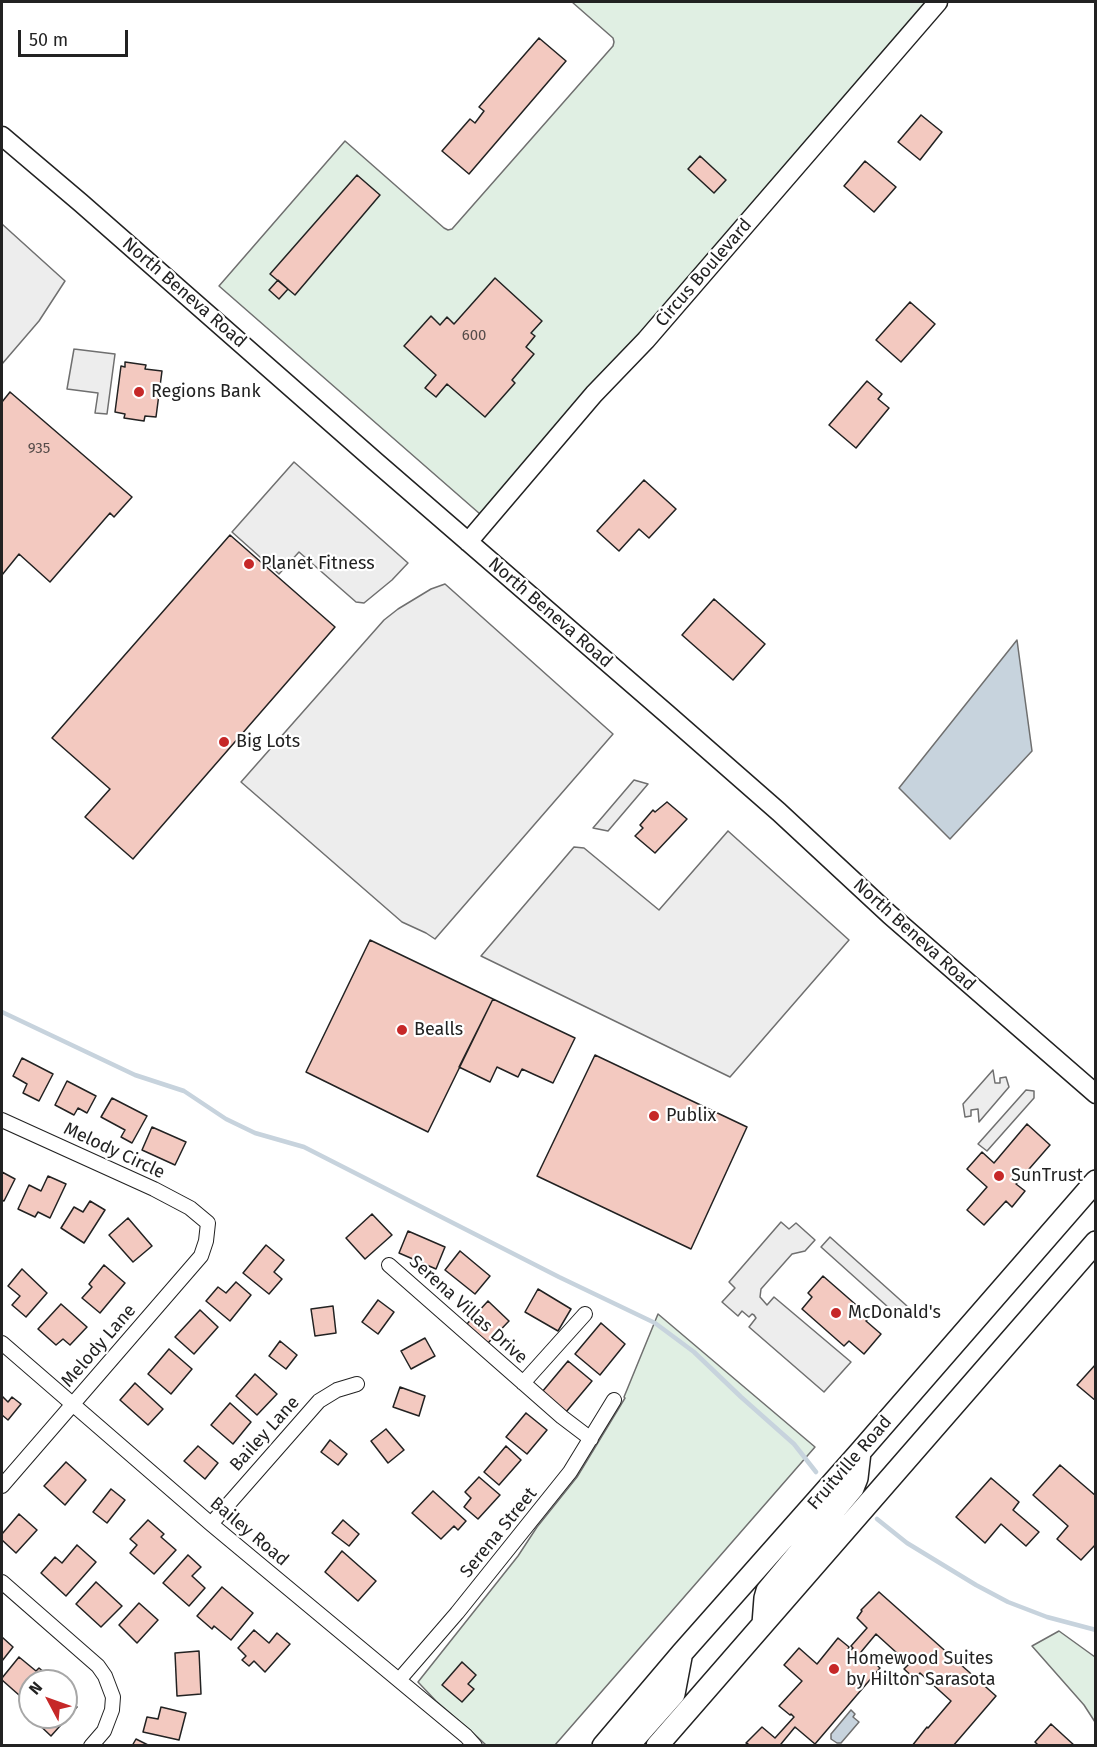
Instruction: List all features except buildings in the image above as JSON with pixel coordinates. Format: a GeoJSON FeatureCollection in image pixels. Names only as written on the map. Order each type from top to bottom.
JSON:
{"type":"FeatureCollection","features":[{"type":"Feature","properties":{"kind":"main road","name":"Circus Boulevard"},"geometry":{"type":"LineString","coordinates":[[468,542],[594,394],[654,332],[938,2]]}},
{"type":"Feature","properties":{"kind":"main road","name":"North Beneva Road"},"geometry":{"type":"LineString","coordinates":[[2,136],[779,812],[890,915],[1095,1094]]}},
{"type":"Feature","properties":{"kind":"main road","name":"Fruitville Road"},"geometry":{"type":"LineString","coordinates":[[603,1746],[1095,1180]]}},
{"type":"Feature","properties":{"kind":"main road"},"geometry":{"type":"LineString","coordinates":[[657,1746],[1095,1242]]}},
{"type":"Feature","properties":{"kind":"main road"},"geometry":{"type":"LineString","coordinates":[[763,1624],[767,1591],[853,1488],[857,1478],[860,1452]]}},
{"type":"Feature","properties":{"kind":"main road"},"geometry":{"type":"LineString","coordinates":[[628,1746],[674,1694],[682,1653]]}},
{"type":"Feature","properties":{"kind":"street","name":"Melody Circle"},"geometry":{"type":"LineString","coordinates":[[2,1120],[154,1189],[190,1208],[208,1223]]}},
{"type":"Feature","properties":{"kind":"street","name":"Melody Lane"},"geometry":{"type":"LineString","coordinates":[[2,1486],[201,1256],[208,1223]]}},
{"type":"Feature","properties":{"kind":"street","name":"Serena Villas Drive"},"geometry":{"type":"LineString","coordinates":[[389,1265],[562,1417],[591,1439]]}},
{"type":"Feature","properties":{"kind":"street","name":"Serena Villas Drive"},"geometry":{"type":"LineString","coordinates":[[523,1383],[585,1314]]}},
{"type":"Feature","properties":{"kind":"street","name":"Bailey Road"},"geometry":{"type":"LineString","coordinates":[[2,1343],[211,1524],[466,1736],[475,1746]]}},
{"type":"Feature","properties":{"kind":"street","name":"Bailey Lane"},"geometry":{"type":"LineString","coordinates":[[211,1524],[319,1401],[337,1390],[357,1384]]}},
{"type":"Feature","properties":{"kind":"street","name":"Serena Street"},"geometry":{"type":"LineString","coordinates":[[399,1680],[457,1613],[570,1472],[614,1400]]}},
{"type":"Feature","properties":{"kind":"street"},"geometry":{"type":"LineString","coordinates":[[2,1582],[98,1666],[105,1676],[112,1697],[112,1710],[109,1722],[92,1746]]}},
{"type":"Feature","properties":{"kind":"green space"},"geometry":{"type":"Polygon","coordinates":[[[572,2],[926,2],[640,334],[480,514],[219,286],[345,141],[444,228],[452,229],[613,46],[613,38],[572,2]]]}},
{"type":"Feature","properties":{"kind":"green space"},"geometry":{"type":"Polygon","coordinates":[[[658,1314],[815,1447],[555,1745],[486,1745],[418,1682],[577,1477],[625,1398],[658,1314]]]}},
{"type":"Feature","properties":{"kind":"green space"},"geometry":{"type":"Polygon","coordinates":[[[1059,1631],[1095,1657],[1095,1722],[1084,1705],[1032,1646],[1059,1631]]]}},
{"type":"Feature","properties":{"kind":"shaded area"},"geometry":{"type":"Polygon","coordinates":[[[2,224],[65,281],[39,321],[2,364],[2,224]]]}},
{"type":"Feature","properties":{"kind":"shaded area"},"geometry":{"type":"Polygon","coordinates":[[[74,349],[115,354],[107,414],[95,413],[98,393],[67,389],[74,349]]]}},
{"type":"Feature","properties":{"kind":"shaded area"},"geometry":{"type":"Polygon","coordinates":[[[294,462],[408,563],[392,580],[364,603],[356,602],[299,552],[279,574],[232,532],[294,462]]]}},
{"type":"Feature","properties":{"kind":"shaded area"},"geometry":{"type":"Polygon","coordinates":[[[445,584],[613,734],[435,939],[402,922],[241,782],[384,620],[431,589],[445,584]]]}},
{"type":"Feature","properties":{"kind":"shaded area"},"geometry":{"type":"Polygon","coordinates":[[[1017,640],[1032,751],[950,839],[899,788],[1017,640]]]}},
{"type":"Feature","properties":{"kind":"shaded area"},"geometry":{"type":"Polygon","coordinates":[[[634,780],[648,784],[608,831],[593,828],[634,780]]]}},
{"type":"Feature","properties":{"kind":"shaded area"},"geometry":{"type":"Polygon","coordinates":[[[728,831],[849,940],[730,1077],[481,956],[574,847],[584,848],[659,910],[728,831]]]}},
{"type":"Feature","properties":{"kind":"shaded area"},"geometry":{"type":"Polygon","coordinates":[[[993,1070],[995,1083],[1000,1083],[1000,1078],[1006,1077],[1009,1087],[979,1122],[978,1109],[971,1110],[971,1116],[965,1117],[963,1104],[993,1070]]]}},
{"type":"Feature","properties":{"kind":"shaded area"},"geometry":{"type":"Polygon","coordinates":[[[1026,1090],[1034,1091],[1034,1098],[987,1151],[978,1144],[1026,1090]]]}},
{"type":"Feature","properties":{"kind":"shaded area"},"geometry":{"type":"Polygon","coordinates":[[[781,1222],[789,1229],[796,1223],[815,1240],[805,1251],[792,1254],[761,1289],[760,1297],[767,1305],[774,1297],[851,1362],[824,1392],[749,1327],[756,1318],[754,1315],[749,1317],[742,1311],[738,1316],[722,1302],[735,1288],[729,1282],[781,1222]]]}},
{"type":"Feature","properties":{"kind":"shaded area"},"geometry":{"type":"Polygon","coordinates":[[[830,1237],[907,1306],[898,1316],[821,1247],[830,1237]]]}},
{"type":"Feature","properties":{"kind":"shaded area"},"geometry":{"type":"Polygon","coordinates":[[[851,1710],[855,1714],[853,1717],[859,1722],[841,1743],[837,1743],[831,1739],[831,1734],[851,1710]]]}},
{"type":"Feature","properties":{"kind":"waterway"},"geometry":{"type":"LineString","coordinates":[[2,1012],[135,1075],[184,1091],[226,1119],[255,1133],[304,1147],[559,1277],[655,1323],[694,1352],[794,1444],[816,1472]]}},
{"type":"Feature","properties":{"kind":"waterway"},"geometry":{"type":"LineString","coordinates":[[877,1519],[907,1543],[1008,1602],[1047,1617],[1096,1630]]}},
{"type":"Feature","properties":{"kind":"place","name":"Regions Bank"},"geometry":{"type":"Point","coordinates":[139,392]}},
{"type":"Feature","properties":{"kind":"place","name":"Planet Fitness"},"geometry":{"type":"Point","coordinates":[249,564]}},
{"type":"Feature","properties":{"kind":"place","name":"Big Lots"},"geometry":{"type":"Point","coordinates":[224,742]}},
{"type":"Feature","properties":{"kind":"place","name":"Bealls"},"geometry":{"type":"Point","coordinates":[402,1030]}},
{"type":"Feature","properties":{"kind":"place","name":"Publix"},"geometry":{"type":"Point","coordinates":[654,1116]}},
{"type":"Feature","properties":{"kind":"place","name":"SunTrust"},"geometry":{"type":"Point","coordinates":[999,1176]}},
{"type":"Feature","properties":{"kind":"place","name":"McDonald's"},"geometry":{"type":"Point","coordinates":[836,1313]}},
{"type":"Feature","properties":{"kind":"place","name":"Homewood Suites by Hilton Sarasota"},"geometry":{"type":"Point","coordinates":[834,1669]}}]}
